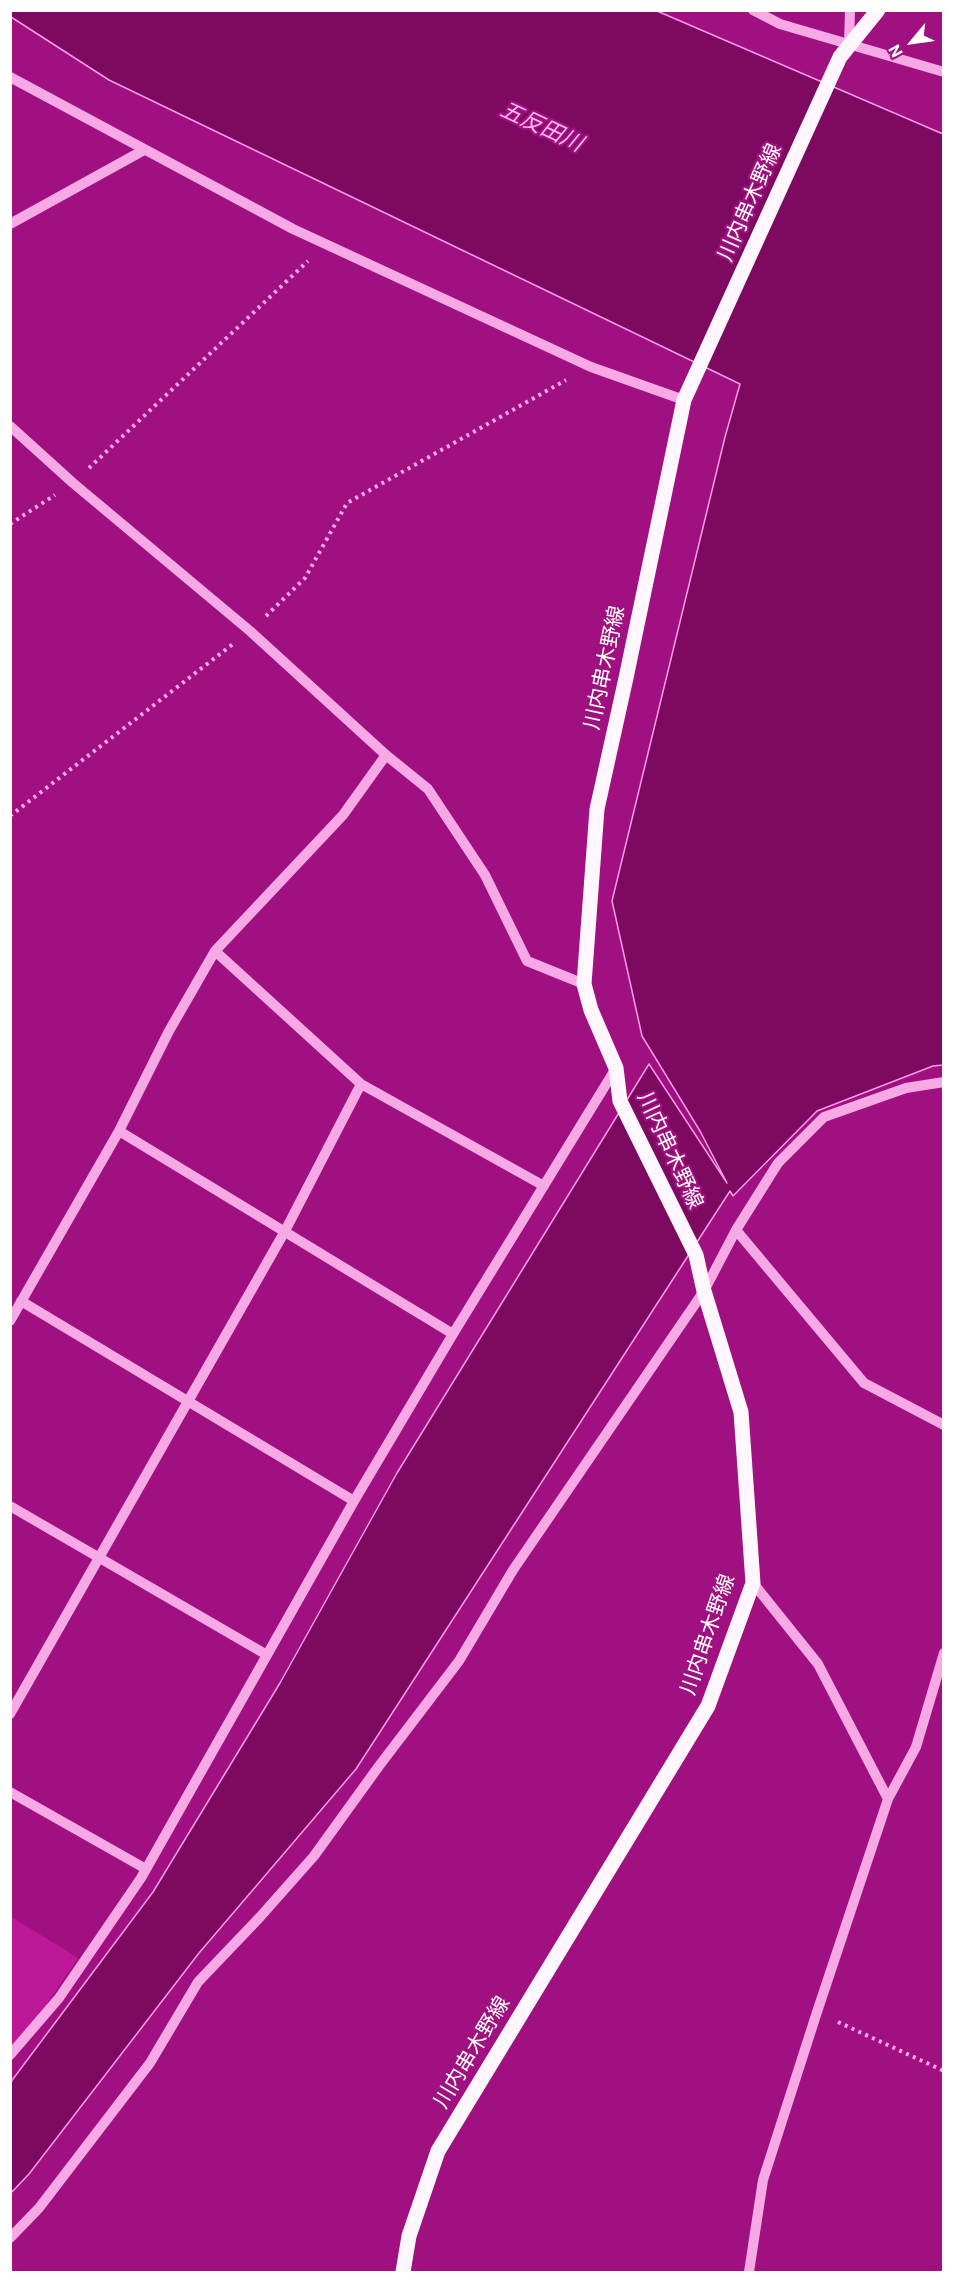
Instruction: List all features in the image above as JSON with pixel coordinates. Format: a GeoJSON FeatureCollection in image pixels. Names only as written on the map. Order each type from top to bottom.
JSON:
{"type":"FeatureCollection","features":[{"type":"Feature","properties":{"kind":"main road","name":"川内串木野線"},"geometry":{"type":"LineString","coordinates":[[403,2272],[409,2236],[438,2151],[708,1706],[753,1583],[741,1412],[704,1291],[696,1255],[620,1101],[615,1068],[591,1010],[584,984],[597,809],[627,678],[684,400],[844,51],[878,10]]}},
{"type":"Feature","properties":{"kind":"street"},"geometry":{"type":"LineString","coordinates":[[753,10],[844,51],[944,72]]}},
{"type":"Feature","properties":{"kind":"street"},"geometry":{"type":"LineString","coordinates":[[844,51],[850,10]]}},
{"type":"Feature","properties":{"kind":"street"},"geometry":{"type":"LineString","coordinates":[[10,77],[293,230],[591,367],[684,400]]}},
{"type":"Feature","properties":{"kind":"street"},"geometry":{"type":"LineString","coordinates":[[10,224],[144,150]]}},
{"type":"Feature","properties":{"kind":"street"},"geometry":{"type":"LineString","coordinates":[[10,426],[73,483],[250,631],[386,755],[428,789],[485,875],[527,961],[584,984]]}},
{"type":"Feature","properties":{"kind":"street"},"geometry":{"type":"LineString","coordinates":[[10,1321],[119,1131],[169,1030],[215,951],[343,815],[386,755]]}},
{"type":"Feature","properties":{"kind":"street"},"geometry":{"type":"LineString","coordinates":[[215,951],[361,1084],[544,1186]]}},
{"type":"Feature","properties":{"kind":"street"},"geometry":{"type":"LineString","coordinates":[[10,2055],[59,1998],[146,1869],[354,1502],[615,1068]]}},
{"type":"Feature","properties":{"kind":"street"},"geometry":{"type":"LineString","coordinates":[[10,2238],[39,2208],[150,2063],[198,1982],[314,1856],[459,1661],[513,1570],[704,1291],[736,1230],[778,1163],[824,1117],[906,1088],[944,1082]]}},
{"type":"Feature","properties":{"kind":"street"},"geometry":{"type":"LineString","coordinates":[[10,1714],[285,1231],[361,1084]]}},
{"type":"Feature","properties":{"kind":"street"},"geometry":{"type":"LineString","coordinates":[[119,1131],[453,1334]]}},
{"type":"Feature","properties":{"kind":"street"},"geometry":{"type":"LineString","coordinates":[[736,1230],[864,1383],[944,1425]]}},
{"type":"Feature","properties":{"kind":"street"},"geometry":{"type":"LineString","coordinates":[[21,1301],[354,1502]]}},
{"type":"Feature","properties":{"kind":"street"},"geometry":{"type":"LineString","coordinates":[[10,1506],[267,1655]]}},
{"type":"Feature","properties":{"kind":"street"},"geometry":{"type":"LineString","coordinates":[[753,1583],[818,1664],[888,1799]]}},
{"type":"Feature","properties":{"kind":"street"},"geometry":{"type":"LineString","coordinates":[[749,2272],[763,2180],[816,2012],[888,1799],[916,1747],[944,1653]]}},
{"type":"Feature","properties":{"kind":"street"},"geometry":{"type":"LineString","coordinates":[[10,1792],[146,1869]]}},
{"type":"Feature","properties":{"kind":"path"},"geometry":{"type":"LineString","coordinates":[[10,524],[73,483],[327,244]]}},
{"type":"Feature","properties":{"kind":"path"},"geometry":{"type":"LineString","coordinates":[[10,816],[250,631],[305,578],[346,503],[591,367]]}},
{"type":"Feature","properties":{"kind":"path"},"geometry":{"type":"LineString","coordinates":[[816,2012],[944,2071]]}},
{"type":"Feature","properties":{"kind":"shaded area"},"geometry":{"type":"Polygon","coordinates":[[[10,1916],[78,1958],[34,2023],[10,2049],[10,1916]]]}},
{"type":"Feature","properties":{"kind":"water","name":"五反田川"},"geometry":{"type":"Polygon","coordinates":[[[11,11],[657,11],[943,134],[943,1065],[933,1066],[817,1111],[733,1196],[730,1191],[356,1769],[199,1953],[29,2174],[11,2193],[10,2083],[153,1892],[280,1683],[397,1473],[649,1064],[727,1183],[700,1131],[642,1036],[612,901],[725,437],[740,384],[109,80],[11,17],[11,11]]]}}]}
